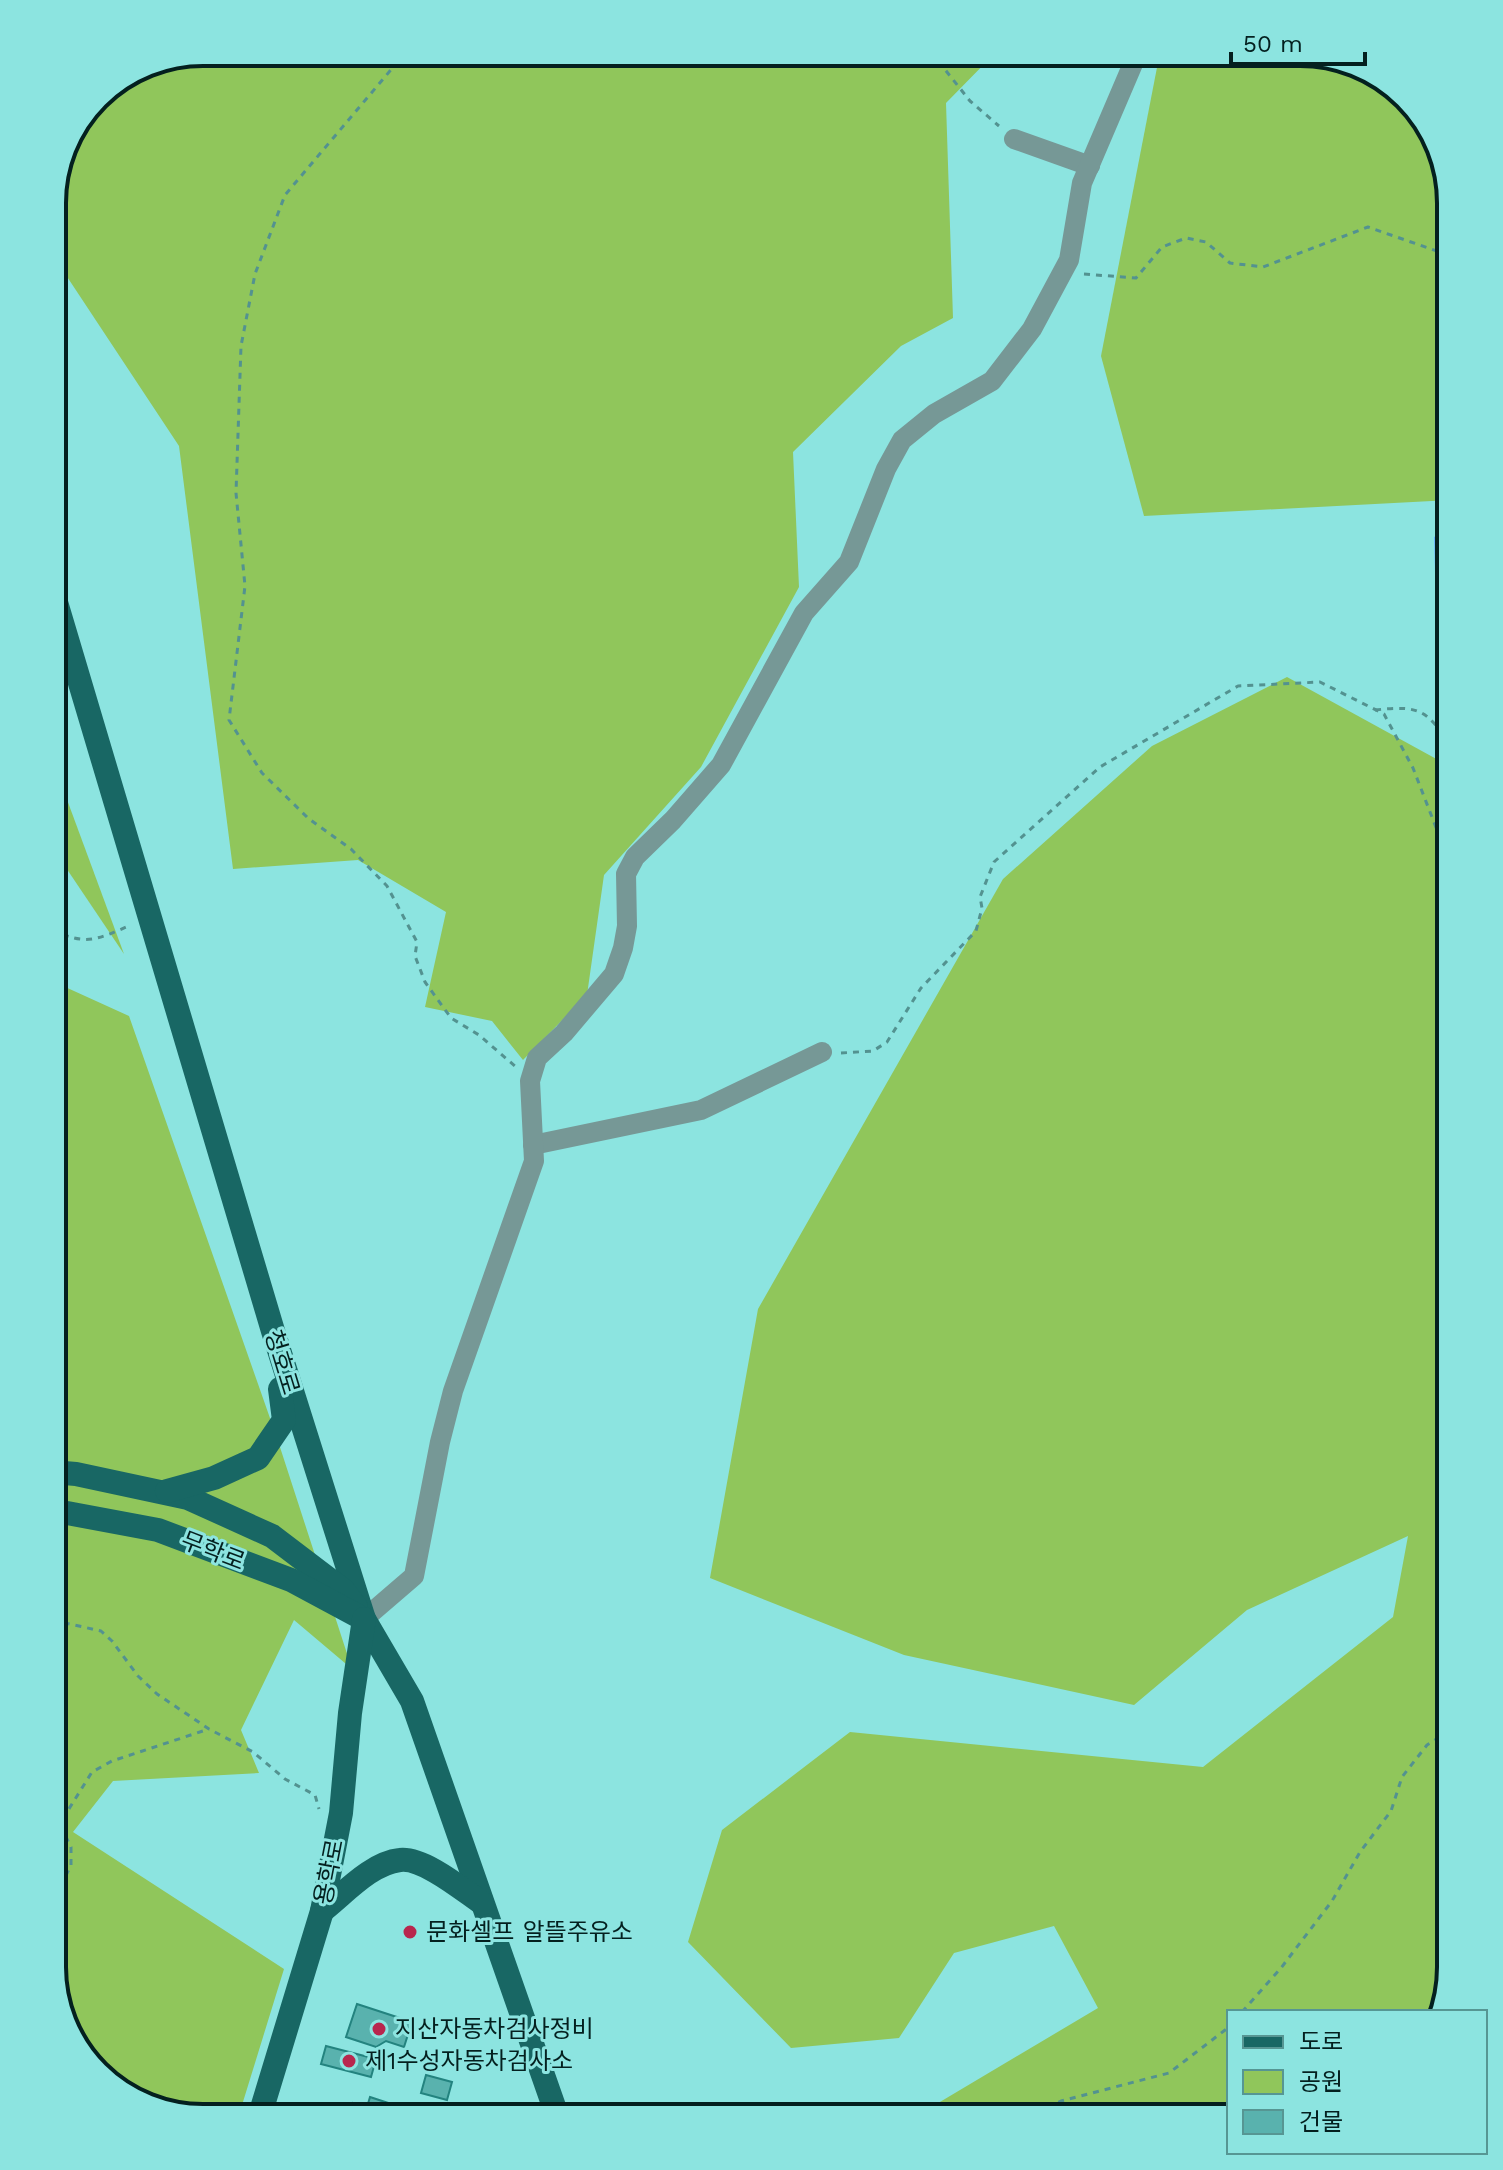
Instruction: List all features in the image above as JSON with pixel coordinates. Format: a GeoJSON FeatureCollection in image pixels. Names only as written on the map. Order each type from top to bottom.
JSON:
{"type":"FeatureCollection","features":[{"type":"Feature","properties":{"kind":"main road","name":"청호로"},"geometry":{"type":"LineString","coordinates":[[66,636],[273,1331],[364,1619],[412,1701],[553,2104]]}},
{"type":"Feature","properties":{"kind":"main road"},"geometry":{"type":"LineString","coordinates":[[161,1492],[214,1478],[258,1458],[284,1420],[273,1331]]}},
{"type":"Feature","properties":{"kind":"main road"},"geometry":{"type":"LineString","coordinates":[[66,1473],[188,1498],[272,1536],[343,1590],[364,1619]]}},
{"type":"Feature","properties":{"kind":"main road","name":"무학로"},"geometry":{"type":"LineString","coordinates":[[66,1513],[158,1530],[291,1580],[364,1619]]}},
{"type":"Feature","properties":{"kind":"main road","name":"용학로"},"geometry":{"type":"LineString","coordinates":[[263,2104],[322,1911],[341,1813],[350,1713],[364,1619]]}},
{"type":"Feature","properties":{"kind":"main road"},"geometry":{"type":"LineString","coordinates":[[322,1911],[374,1870],[402,1859],[429,1867],[482,1903]]}},
{"type":"Feature","properties":{"kind":"lane"},"geometry":{"type":"LineString","coordinates":[[364,1619],[414,1576],[453,1391],[534,1161],[530,1081],[537,1058],[564,1033],[614,974],[627,926],[626,874],[635,857],[673,820],[721,765],[804,613],[849,562],[886,469],[902,440],[934,414],[992,381],[1032,329],[1069,260],[1082,183],[1132,66]]}},
{"type":"Feature","properties":{"kind":"lane"},"geometry":{"type":"LineString","coordinates":[[1014,139],[1090,166]]}},
{"type":"Feature","properties":{"kind":"lane"},"geometry":{"type":"LineString","coordinates":[[533,1145],[701,1110],[822,1052]]}},
{"type":"Feature","properties":{"kind":"path"},"geometry":{"type":"LineString","coordinates":[[394,66],[285,195],[255,274],[241,346],[236,493],[245,586],[229,720],[262,773],[309,819],[351,849],[387,886],[417,942],[415,956],[425,982],[451,1018],[479,1035],[530,1081]]}},
{"type":"Feature","properties":{"kind":"path"},"geometry":{"type":"LineString","coordinates":[[942,66],[970,101],[1014,139]]}},
{"type":"Feature","properties":{"kind":"path"},"geometry":{"type":"LineString","coordinates":[[1057,281],[1088,273],[1136,278],[1162,247],[1186,238],[1206,242],[1230,263],[1263,267],[1368,227],[1437,251]]}},
{"type":"Feature","properties":{"kind":"path"},"geometry":{"type":"LineString","coordinates":[[822,1052],[873,1051],[887,1042],[921,988],[976,931],[982,908],[980,897],[994,862],[1100,767],[1238,686],[1320,682],[1384,714],[1413,768],[1437,830]]}},
{"type":"Feature","properties":{"kind":"path"},"geometry":{"type":"LineString","coordinates":[[1375,710],[1405,708],[1427,715],[1437,726]]}},
{"type":"Feature","properties":{"kind":"path"},"geometry":{"type":"LineString","coordinates":[[66,937],[72,940],[98,939],[150,917]]}},
{"type":"Feature","properties":{"kind":"path"},"geometry":{"type":"LineString","coordinates":[[66,1623],[101,1631],[146,1685],[209,1729],[253,1752],[285,1779],[315,1795],[318,1820]]}},
{"type":"Feature","properties":{"kind":"path"},"geometry":{"type":"LineString","coordinates":[[66,1814],[92,1772],[112,1761],[209,1729]]}},
{"type":"Feature","properties":{"kind":"path"},"geometry":{"type":"LineString","coordinates":[[1244,2010],[1281,1968],[1332,1901],[1360,1852],[1391,1811],[1402,1777],[1427,1745],[1437,1739]]}},
{"type":"Feature","properties":{"kind":"path"},"geometry":{"type":"LineString","coordinates":[[66,1837],[71,1847],[71,1865],[66,1876]]}},
{"type":"Feature","properties":{"kind":"path"},"geometry":{"type":"LineString","coordinates":[[1055,2104],[1169,2073],[1227,2029]]}},
{"type":"Feature","properties":{"kind":"green space"},"geometry":{"type":"Polygon","coordinates":[[[203,66],[982,66],[946,103],[953,318],[901,346],[793,452],[799,587],[701,767],[604,875],[587,995],[523,1060],[492,1021],[425,1007],[446,912],[358,860],[233,869],[179,446],[66,275],[66,194],[80,142],[94,120],[113,100],[135,84],[159,73],[203,66]]]}},
{"type":"Feature","properties":{"kind":"green space"},"geometry":{"type":"Polygon","coordinates":[[[1157,66],[1309,66],[1327,69],[1344,73],[1376,89],[1409,120],[1427,151],[1436,185],[1437,501],[1144,516],[1101,356],[1157,66]]]}},
{"type":"Feature","properties":{"kind":"green space"},"geometry":{"type":"Polygon","coordinates":[[[1287,677],[1437,759],[1436,1985],[1430,2010],[1227,2010],[1227,2104],[937,2104],[1098,2008],[1054,1926],[954,1953],[899,2038],[791,2048],[688,1942],[722,1830],[850,1732],[1203,1767],[1393,1617],[1408,1536],[1247,1610],[1134,1705],[904,1655],[710,1578],[758,1309],[1003,879],[1152,746],[1287,677]]]}},
{"type":"Feature","properties":{"kind":"green space"},"geometry":{"type":"Polygon","coordinates":[[[66,797],[124,954],[66,868],[66,797]]]}},
{"type":"Feature","properties":{"kind":"green space"},"geometry":{"type":"Polygon","coordinates":[[[66,987],[129,1016],[278,1441],[352,1669],[294,1620],[241,1730],[259,1773],[113,1781],[73,1832],[284,1969],[242,2104],[176,2101],[159,2097],[127,2081],[106,2064],[84,2035],[76,2019],[67,1985],[66,987]]]}},
{"type":"Feature","properties":{"kind":"water"},"geometry":{"type":"Polygon","coordinates":[[[1437,535],[1437,644],[1434,537],[1437,535]]]}},
{"type":"Feature","properties":{"kind":"building","name":"지산자동차검사정비"},"geometry":{"type":"Polygon","coordinates":[[[357,2004],[412,2022],[404,2047],[386,2041],[376,2047],[346,2037],[357,2004]]]}},
{"type":"Feature","properties":{"kind":"building","name":"제1수성자동차검사소"},"geometry":{"type":"Polygon","coordinates":[[[326,2046],[376,2059],[371,2077],[321,2064],[326,2046]]]}},
{"type":"Feature","properties":{"kind":"building"},"geometry":{"type":"Polygon","coordinates":[[[426,2075],[452,2082],[447,2100],[421,2093],[426,2075]]]}},
{"type":"Feature","properties":{"kind":"building"},"geometry":{"type":"Polygon","coordinates":[[[370,2097],[391,2104],[368,2104],[370,2097]]]}},
{"type":"Feature","properties":{"kind":"place","name":"문화셀프 알뜰주유소"},"geometry":{"type":"Point","coordinates":[410,1932]}},
{"type":"Feature","properties":{"kind":"place","name":"지산자동차검사정비"},"geometry":{"type":"Point","coordinates":[379,2029]}},
{"type":"Feature","properties":{"kind":"place","name":"제1수성자동차검사소"},"geometry":{"type":"Point","coordinates":[349,2061]}}]}
